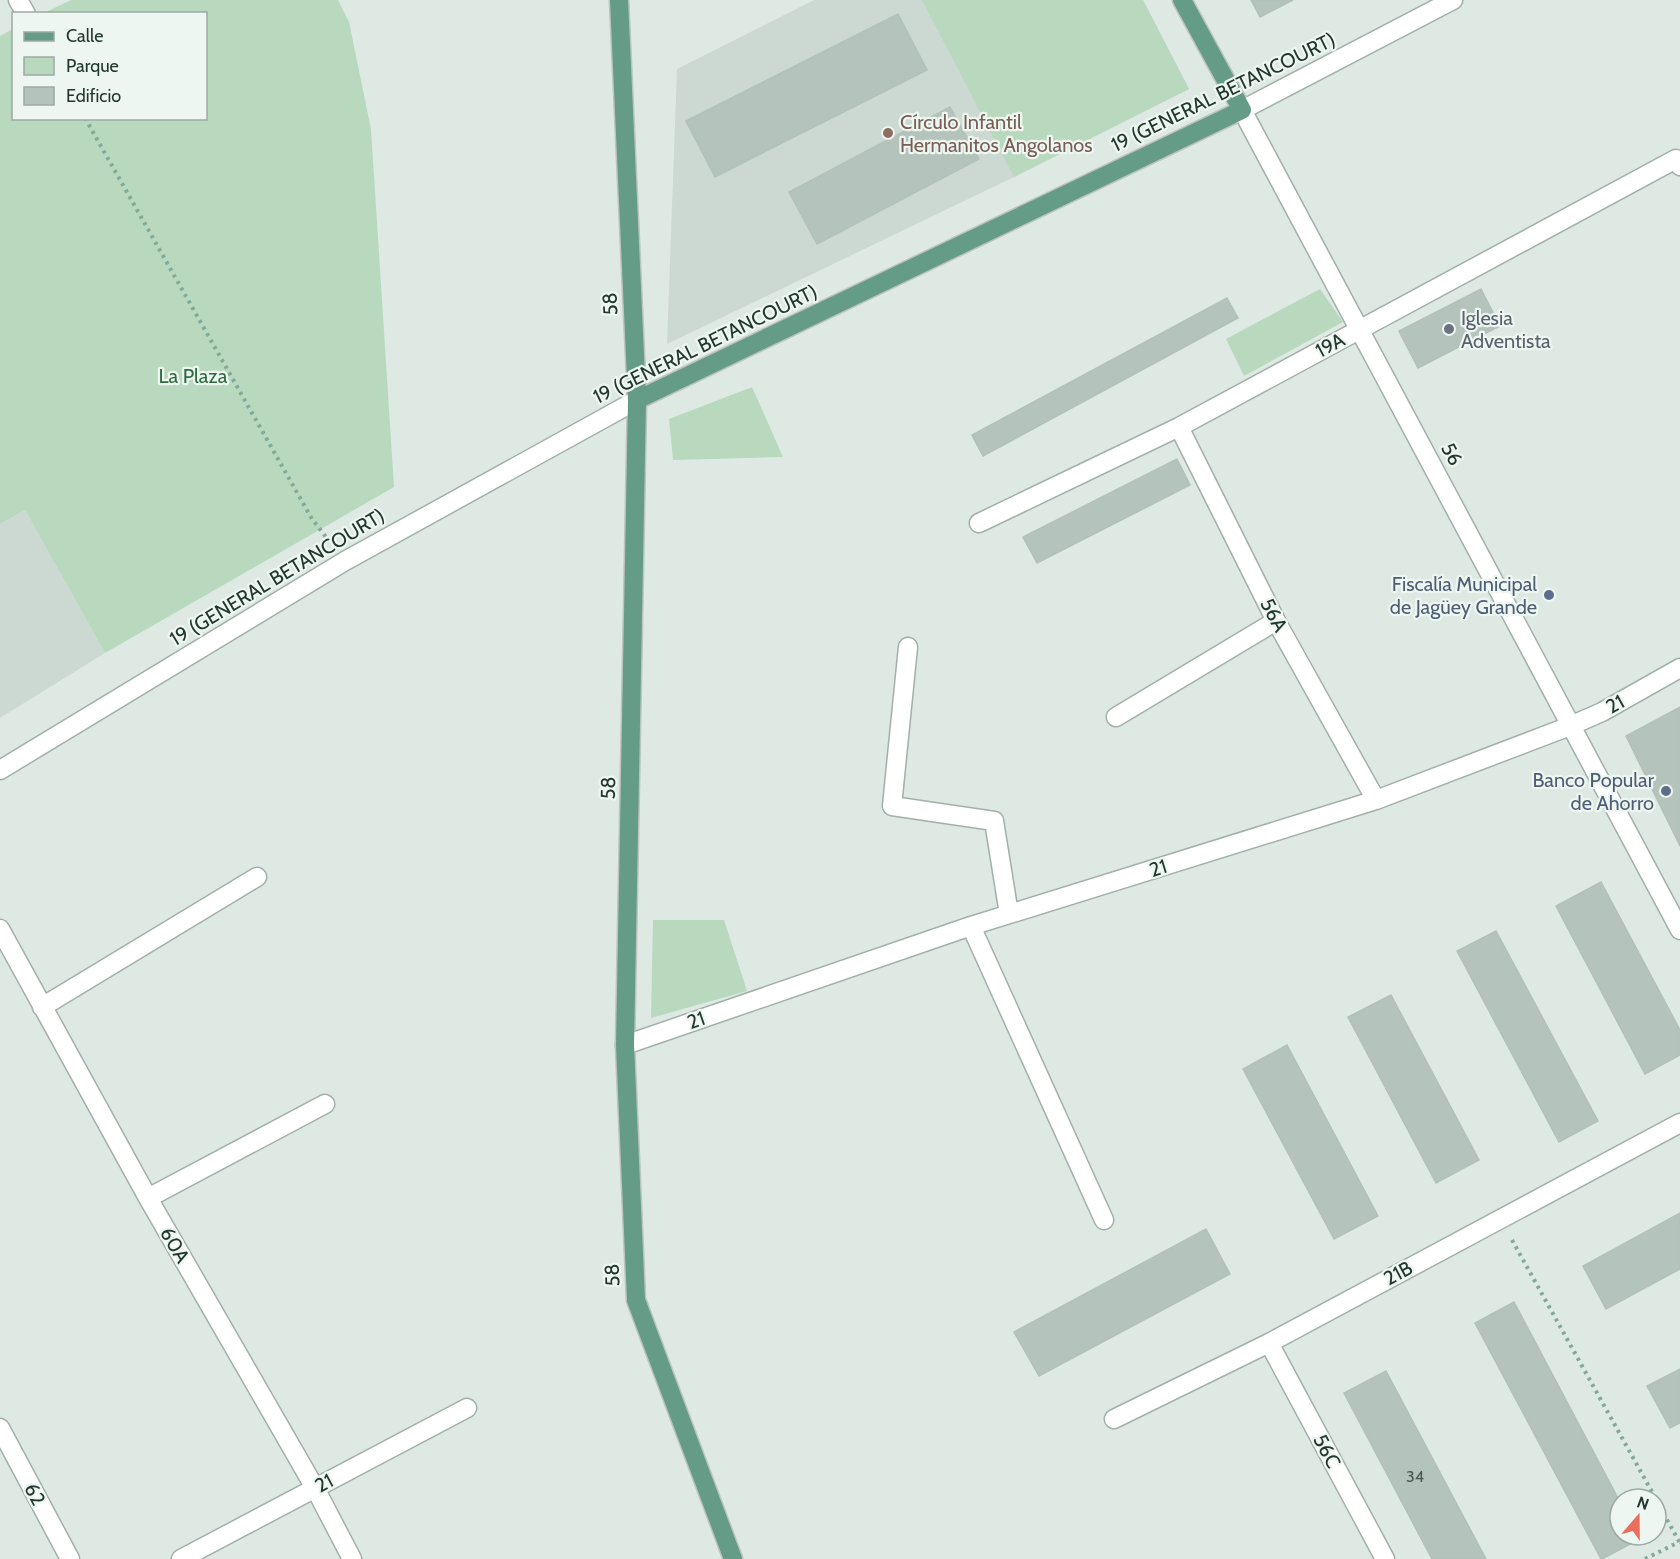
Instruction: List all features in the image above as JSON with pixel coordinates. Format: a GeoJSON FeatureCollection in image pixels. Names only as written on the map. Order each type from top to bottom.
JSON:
{"type":"FeatureCollection","features":[{"type":"Feature","properties":{"kind":"main road","name":"58"},"geometry":{"type":"LineString","coordinates":[[619,0],[637,400],[626,1045],[636,1300],[734,1559]]}},
{"type":"Feature","properties":{"kind":"main road","name":"56"},"geometry":{"type":"LineString","coordinates":[[1182,0],[1242,110]]}},
{"type":"Feature","properties":{"kind":"main road","name":"19 (GENERAL BETANCOURT)"},"geometry":{"type":"LineString","coordinates":[[637,400],[1242,110]]}},
{"type":"Feature","properties":{"kind":"street","name":"19 (GENERAL BETANCOURT)"},"geometry":{"type":"LineString","coordinates":[[1242,110],[1454,0]]}},
{"type":"Feature","properties":{"kind":"street","name":"56"},"geometry":{"type":"LineString","coordinates":[[1242,110],[1680,930]]}},
{"type":"Feature","properties":{"kind":"street","name":"19A"},"geometry":{"type":"LineString","coordinates":[[979,522],[1179,427],[1360,328],[1678,162]]}},
{"type":"Feature","properties":{"kind":"street","name":"19 (GENERAL BETANCOURT)"},"geometry":{"type":"LineString","coordinates":[[0,770],[345,561],[637,400]]}},
{"type":"Feature","properties":{"kind":"street","name":"56A"},"geometry":{"type":"LineString","coordinates":[[1179,427],[1276,621],[1376,800]]}},
{"type":"Feature","properties":{"kind":"street"},"geometry":{"type":"LineString","coordinates":[[1116,717],[1276,621]]}},
{"type":"Feature","properties":{"kind":"street"},"geometry":{"type":"LineString","coordinates":[[908,647],[892,806],[994,821],[1009,914]]}},
{"type":"Feature","properties":{"kind":"street","name":"21"},"geometry":{"type":"LineString","coordinates":[[626,1045],[971,926],[1376,800],[1570,726],[1602,712],[1680,668]]}},
{"type":"Feature","properties":{"kind":"street"},"geometry":{"type":"LineString","coordinates":[[42,1007],[257,877]]}},
{"type":"Feature","properties":{"kind":"street"},"geometry":{"type":"LineString","coordinates":[[971,926],[1104,1220]]}},
{"type":"Feature","properties":{"kind":"street","name":"60A"},"geometry":{"type":"LineString","coordinates":[[0,929],[148,1198],[315,1488],[352,1559]]}},
{"type":"Feature","properties":{"kind":"street"},"geometry":{"type":"LineString","coordinates":[[148,1198],[325,1104]]}},
{"type":"Feature","properties":{"kind":"street","name":"21B"},"geometry":{"type":"LineString","coordinates":[[1114,1419],[1269,1343],[1680,1123]]}},
{"type":"Feature","properties":{"kind":"street","name":"56C"},"geometry":{"type":"LineString","coordinates":[[1269,1343],[1385,1559]]}},
{"type":"Feature","properties":{"kind":"street","name":"21"},"geometry":{"type":"LineString","coordinates":[[181,1559],[467,1408]]}},
{"type":"Feature","properties":{"kind":"street","name":"62"},"geometry":{"type":"LineString","coordinates":[[0,1428],[70,1559]]}},
{"type":"Feature","properties":{"kind":"path"},"geometry":{"type":"LineString","coordinates":[[86,120],[312,519],[345,561]]}},
{"type":"Feature","properties":{"kind":"path"},"geometry":{"type":"LineString","coordinates":[[1500,1218],[1649,1487]]}},
{"type":"Feature","properties":{"kind":"path"},"geometry":{"type":"LineString","coordinates":[[1645,1559],[1680,1542],[1668,1520]]}},
{"type":"Feature","properties":{"kind":"shaded area","name":"Círculo Infantil Hermanitos Angolanos"},"geometry":{"type":"Polygon","coordinates":[[[814,0],[1143,0],[1189,89],[1014,177],[667,344],[677,69],[814,0]]]}},
{"type":"Feature","properties":{"kind":"shaded area"},"geometry":{"type":"Polygon","coordinates":[[[25,510],[105,653],[0,718],[0,524],[25,510]]]}},
{"type":"Feature","properties":{"kind":"green space","name":"La Plaza"},"geometry":{"type":"Polygon","coordinates":[[[71,0],[338,0],[349,22],[371,129],[394,487],[105,653],[25,510],[0,524],[0,36],[12,30],[12,120],[207,120],[207,12],[46,12],[71,0]]]}},
{"type":"Feature","properties":{"kind":"green space"},"geometry":{"type":"Polygon","coordinates":[[[922,0],[1143,0],[1189,89],[1014,177],[922,0]]]}},
{"type":"Feature","properties":{"kind":"green space"},"geometry":{"type":"Polygon","coordinates":[[[1320,289],[1343,322],[1244,376],[1226,339],[1320,289]]]}},
{"type":"Feature","properties":{"kind":"green space"},"geometry":{"type":"Polygon","coordinates":[[[752,387],[783,457],[673,460],[669,419],[752,387]]]}},
{"type":"Feature","properties":{"kind":"green space"},"geometry":{"type":"Polygon","coordinates":[[[653,920],[724,920],[747,991],[651,1018],[653,920]]]}},
{"type":"Feature","properties":{"kind":"building"},"geometry":{"type":"Polygon","coordinates":[[[1251,0],[1293,0],[1260,17],[1251,0]]]}},
{"type":"Feature","properties":{"kind":"building"},"geometry":{"type":"Polygon","coordinates":[[[898,14],[927,70],[715,177],[686,121],[898,14]]]}},
{"type":"Feature","properties":{"kind":"building"},"geometry":{"type":"Polygon","coordinates":[[[950,107],[979,159],[817,244],[789,192],[950,107]]]}},
{"type":"Feature","properties":{"kind":"building","name":"Iglesia Adventista"},"geometry":{"type":"Polygon","coordinates":[[[1481,289],[1500,326],[1418,368],[1399,331],[1481,289]]]}},
{"type":"Feature","properties":{"kind":"building"},"geometry":{"type":"Polygon","coordinates":[[[1227,298],[1238,318],[983,456],[972,435],[1227,298]]]}},
{"type":"Feature","properties":{"kind":"building"},"geometry":{"type":"Polygon","coordinates":[[[1177,459],[1190,485],[1037,563],[1023,537],[1177,459]]]}},
{"type":"Feature","properties":{"kind":"building","name":"Banco Popular de Ahorro"},"geometry":{"type":"Polygon","coordinates":[[[1680,707],[1680,846],[1626,736],[1680,707]]]}},
{"type":"Feature","properties":{"kind":"building"},"geometry":{"type":"Polygon","coordinates":[[[1601,882],[1680,1030],[1680,1055],[1645,1074],[1556,906],[1601,882]]]}},
{"type":"Feature","properties":{"kind":"building"},"geometry":{"type":"Polygon","coordinates":[[[1496,931],[1598,1121],[1559,1142],[1457,951],[1496,931]]]}},
{"type":"Feature","properties":{"kind":"building"},"geometry":{"type":"Polygon","coordinates":[[[1391,995],[1479,1160],[1436,1183],[1348,1017],[1391,995]]]}},
{"type":"Feature","properties":{"kind":"building"},"geometry":{"type":"Polygon","coordinates":[[[1287,1045],[1378,1216],[1334,1239],[1243,1069],[1287,1045]]]}},
{"type":"Feature","properties":{"kind":"building"},"geometry":{"type":"Polygon","coordinates":[[[1680,1213],[1680,1269],[1606,1309],[1583,1266],[1680,1213]]]}},
{"type":"Feature","properties":{"kind":"building"},"geometry":{"type":"Polygon","coordinates":[[[1206,1229],[1230,1274],[1039,1376],[1014,1332],[1206,1229]]]}},
{"type":"Feature","properties":{"kind":"building"},"geometry":{"type":"Polygon","coordinates":[[[1514,1302],[1612,1487],[1608,1487],[1608,1547],[1625,1547],[1601,1559],[1475,1323],[1514,1302]]]}},
{"type":"Feature","properties":{"kind":"building"},"geometry":{"type":"Polygon","coordinates":[[[1680,1369],[1680,1423],[1670,1428],[1647,1386],[1680,1369]]]}},
{"type":"Feature","properties":{"kind":"building"},"geometry":{"type":"Polygon","coordinates":[[[1386,1371],[1486,1559],[1432,1559],[1344,1393],[1386,1371]]]}},
{"type":"Feature","properties":{"kind":"place","name":"Círculo Infantil Hermanitos Angolanos"},"geometry":{"type":"Point","coordinates":[888,133]}},
{"type":"Feature","properties":{"kind":"place","name":"Iglesia Adventista"},"geometry":{"type":"Point","coordinates":[1449,329]}},
{"type":"Feature","properties":{"kind":"place","name":"Fiscalía Municipal de Jagüey Grande"},"geometry":{"type":"Point","coordinates":[1549,595]}},
{"type":"Feature","properties":{"kind":"place","name":"Banco Popular de Ahorro"},"geometry":{"type":"Point","coordinates":[1666,791]}}]}
